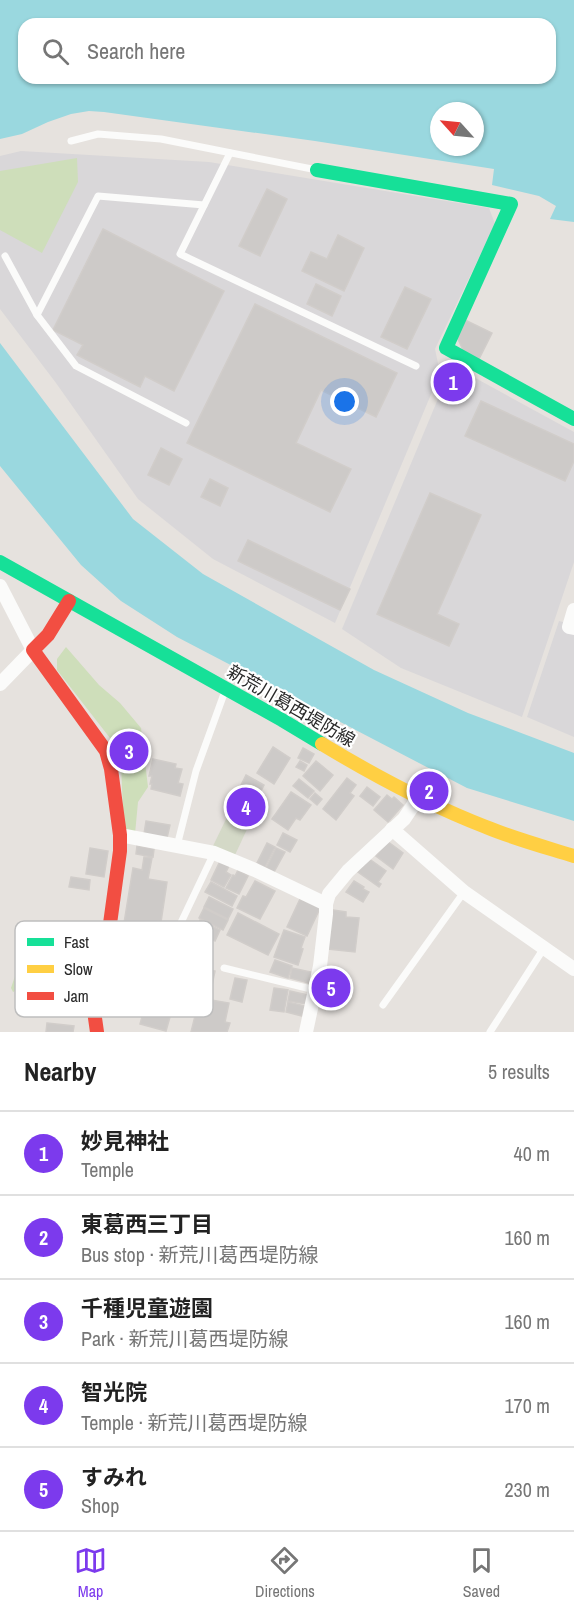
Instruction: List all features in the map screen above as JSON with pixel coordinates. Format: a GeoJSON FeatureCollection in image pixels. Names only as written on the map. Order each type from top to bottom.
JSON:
{"type":"FeatureCollection","features":[{"type":"Feature","properties":{"kind":"street"},"geometry":{"type":"LineString","coordinates":[[317,170],[511,204],[446,348],[574,419]]}},
{"type":"Feature","properties":{"kind":"street"},"geometry":{"type":"LineString","coordinates":[[5,565],[0,585],[33,650],[106,751],[111,769],[120,835],[110,921]]}},
{"type":"Feature","properties":{"kind":"street","name":"新荒川葛西堤防線"},"geometry":{"type":"LineString","coordinates":[[5,565],[418,798],[488,828],[574,856]]}},
{"type":"Feature","properties":{"kind":"street"},"geometry":{"type":"LineString","coordinates":[[0,684],[48,635],[69,601]]}},
{"type":"Feature","properties":{"kind":"street"},"geometry":{"type":"LineString","coordinates":[[574,610],[569,627],[574,628]]}},
{"type":"Feature","properties":{"kind":"street"},"geometry":{"type":"LineString","coordinates":[[306,1032],[325,933],[326,904],[329,894],[346,873],[404,819],[418,798]]}},
{"type":"Feature","properties":{"kind":"street"},"geometry":{"type":"LineString","coordinates":[[392,829],[464,892],[574,969]]}},
{"type":"Feature","properties":{"kind":"street"},"geometry":{"type":"LineString","coordinates":[[120,835],[214,854],[255,870],[326,904]]}},
{"type":"Feature","properties":{"kind":"street"},"geometry":{"type":"LineString","coordinates":[[95,1017],[97,1032]]}},
{"type":"Feature","properties":{"kind":"lane"},"geometry":{"type":"LineString","coordinates":[[71,141],[98,134],[161,139],[317,170]]}},
{"type":"Feature","properties":{"kind":"lane"},"geometry":{"type":"LineString","coordinates":[[230,153],[180,254],[416,366]]}},
{"type":"Feature","properties":{"kind":"lane"},"geometry":{"type":"LineString","coordinates":[[38,315],[98,196],[204,205]]}},
{"type":"Feature","properties":{"kind":"lane"},"geometry":{"type":"LineString","coordinates":[[5,256],[38,315],[76,366],[186,423]]}},
{"type":"Feature","properties":{"kind":"lane"},"geometry":{"type":"LineString","coordinates":[[177,846],[196,771],[226,689]]}},
{"type":"Feature","properties":{"kind":"lane"},"geometry":{"type":"LineString","coordinates":[[182,921],[214,854]]}},
{"type":"Feature","properties":{"kind":"lane"},"geometry":{"type":"LineString","coordinates":[[382,1005],[464,892]]}},
{"type":"Feature","properties":{"kind":"lane"},"geometry":{"type":"LineString","coordinates":[[490,1032],[544,948]]}},
{"type":"Feature","properties":{"kind":"lane"},"geometry":{"type":"LineString","coordinates":[[224,968],[315,990]]}},
{"type":"Feature","properties":{"kind":"shaded area"},"geometry":{"type":"Polygon","coordinates":[[[21,151],[209,162],[489,208],[495,224],[435,349],[440,373],[335,623],[213,559],[138,499],[56,383],[0,309],[0,156],[21,151]]]}},
{"type":"Feature","properties":{"kind":"shaded area"},"geometry":{"type":"Polygon","coordinates":[[[468,374],[574,432],[574,562],[522,717],[401,668],[342,629],[440,394],[455,402],[468,374]]]}},
{"type":"Feature","properties":{"kind":"shaded area"},"geometry":{"type":"Polygon","coordinates":[[[559,621],[574,625],[574,737],[527,717],[559,621]]]}},
{"type":"Feature","properties":{"kind":"green space"},"geometry":{"type":"Polygon","coordinates":[[[77,158],[78,182],[42,253],[0,230],[0,171],[77,158]]]}},
{"type":"Feature","properties":{"kind":"green space"},"geometry":{"type":"Polygon","coordinates":[[[66,647],[141,728],[148,787],[138,802],[135,834],[124,831],[121,765],[110,738],[57,670],[57,659],[66,647]]]}},
{"type":"Feature","properties":{"kind":"green space"},"geometry":{"type":"Polygon","coordinates":[[[228,815],[249,825],[235,855],[213,846],[228,815]]]}},
{"type":"Feature","properties":{"kind":"green space"},"geometry":{"type":"Polygon","coordinates":[[[15,976],[15,991],[13,992],[11,988],[15,976]]]}},
{"type":"Feature","properties":{"kind":"water"},"geometry":{"type":"Polygon","coordinates":[[[0,0],[574,0],[574,222],[550,219],[556,206],[539,196],[492,185],[494,169],[315,141],[104,112],[89,111],[71,114],[22,134],[0,139],[0,0]]]}},
{"type":"Feature","properties":{"kind":"water"},"geometry":{"type":"Polygon","coordinates":[[[0,343],[133,519],[203,574],[374,670],[468,713],[574,753],[574,821],[467,788],[177,637],[121,601],[81,565],[0,466],[0,343]]]}},
{"type":"Feature","properties":{"kind":"building"},"geometry":{"type":"Polygon","coordinates":[[[267,189],[287,199],[260,256],[239,246],[267,189]]]}},
{"type":"Feature","properties":{"kind":"building"},"geometry":{"type":"Polygon","coordinates":[[[103,229],[224,291],[174,391],[145,376],[140,387],[77,355],[83,345],[53,330],[103,229]]]}},
{"type":"Feature","properties":{"kind":"building"},"geometry":{"type":"Polygon","coordinates":[[[338,235],[364,248],[344,291],[302,271],[311,252],[327,259],[338,235]]]}},
{"type":"Feature","properties":{"kind":"building"},"geometry":{"type":"Polygon","coordinates":[[[316,284],[341,296],[332,316],[307,304],[316,284]]]}},
{"type":"Feature","properties":{"kind":"building"},"geometry":{"type":"Polygon","coordinates":[[[405,287],[431,299],[407,349],[381,337],[405,287]]]}},
{"type":"Feature","properties":{"kind":"building"},"geometry":{"type":"Polygon","coordinates":[[[255,304],[397,373],[376,417],[321,390],[296,443],[351,469],[330,512],[187,443],[255,304]]]}},
{"type":"Feature","properties":{"kind":"building"},"geometry":{"type":"Polygon","coordinates":[[[465,320],[492,333],[479,359],[464,352],[457,337],[465,320]]]}},
{"type":"Feature","properties":{"kind":"building"},"geometry":{"type":"Polygon","coordinates":[[[481,401],[574,444],[574,461],[565,481],[465,436],[481,401]]]}},
{"type":"Feature","properties":{"kind":"building"},"geometry":{"type":"Polygon","coordinates":[[[161,448],[182,459],[169,485],[148,475],[161,448]]]}},
{"type":"Feature","properties":{"kind":"building"},"geometry":{"type":"Polygon","coordinates":[[[210,479],[228,488],[220,506],[201,497],[210,479]]]}},
{"type":"Feature","properties":{"kind":"building"},"geometry":{"type":"Polygon","coordinates":[[[430,493],[481,515],[437,614],[459,624],[449,646],[377,614],[430,493]]]}},
{"type":"Feature","properties":{"kind":"building"},"geometry":{"type":"Polygon","coordinates":[[[248,540],[350,589],[340,610],[238,561],[248,540]]]}},
{"type":"Feature","properties":{"kind":"building"},"geometry":{"type":"Polygon","coordinates":[[[273,747],[290,758],[274,784],[257,773],[273,747]]]}},
{"type":"Feature","properties":{"kind":"building"},"geometry":{"type":"Polygon","coordinates":[[[303,748],[314,754],[309,763],[298,758],[303,748]]]}},
{"type":"Feature","properties":{"kind":"building"},"geometry":{"type":"Polygon","coordinates":[[[153,759],[176,764],[175,768],[182,769],[178,783],[183,784],[180,796],[151,789],[152,776],[149,776],[153,759]]]}},
{"type":"Feature","properties":{"kind":"building"},"geometry":{"type":"Polygon","coordinates":[[[300,761],[307,765],[304,771],[296,767],[300,761]]]}},
{"type":"Feature","properties":{"kind":"building"},"geometry":{"type":"Polygon","coordinates":[[[316,761],[333,775],[320,791],[303,776],[316,761]]]}},
{"type":"Feature","properties":{"kind":"building"},"geometry":{"type":"Polygon","coordinates":[[[246,775],[264,785],[260,793],[265,796],[261,803],[266,805],[261,815],[258,813],[254,819],[230,807],[246,775]]]}},
{"type":"Feature","properties":{"kind":"building"},"geometry":{"type":"Polygon","coordinates":[[[347,778],[356,785],[350,793],[354,796],[336,820],[323,809],[347,778]]]}},
{"type":"Feature","properties":{"kind":"building"},"geometry":{"type":"Polygon","coordinates":[[[299,779],[314,791],[308,798],[293,786],[299,779]]]}},
{"type":"Feature","properties":{"kind":"building"},"geometry":{"type":"Polygon","coordinates":[[[367,787],[380,797],[373,806],[360,796],[367,787]]]}},
{"type":"Feature","properties":{"kind":"building"},"geometry":{"type":"Polygon","coordinates":[[[291,792],[311,805],[300,820],[296,818],[288,830],[272,819],[291,792]]]}},
{"type":"Feature","properties":{"kind":"building"},"geometry":{"type":"Polygon","coordinates":[[[315,793],[322,799],[317,805],[310,799],[315,793]]]}},
{"type":"Feature","properties":{"kind":"building"},"geometry":{"type":"Polygon","coordinates":[[[387,795],[392,799],[394,797],[403,805],[388,822],[374,810],[387,795]]]}},
{"type":"Feature","properties":{"kind":"building"},"geometry":{"type":"Polygon","coordinates":[[[146,821],[170,825],[167,838],[144,834],[146,821]]]}},
{"type":"Feature","properties":{"kind":"building"},"geometry":{"type":"Polygon","coordinates":[[[283,833],[297,840],[290,852],[277,845],[283,833]]]}},
{"type":"Feature","properties":{"kind":"building"},"geometry":{"type":"Polygon","coordinates":[[[387,841],[403,853],[393,869],[376,856],[387,841]]]}},
{"type":"Feature","properties":{"kind":"building"},"geometry":{"type":"Polygon","coordinates":[[[267,843],[275,847],[265,867],[257,863],[267,843]]]}},
{"type":"Feature","properties":{"kind":"building"},"geometry":{"type":"Polygon","coordinates":[[[137,846],[154,849],[153,857],[136,854],[137,846]]]}},
{"type":"Feature","properties":{"kind":"building"},"geometry":{"type":"Polygon","coordinates":[[[90,848],[108,851],[104,877],[86,874],[90,848]]]}},
{"type":"Feature","properties":{"kind":"building"},"geometry":{"type":"Polygon","coordinates":[[[276,848],[285,852],[274,872],[266,868],[276,848]]]}},
{"type":"Feature","properties":{"kind":"building"},"geometry":{"type":"Polygon","coordinates":[[[144,857],[152,858],[148,879],[167,882],[161,921],[124,921],[133,868],[142,870],[144,857]]]}},
{"type":"Feature","properties":{"kind":"building"},"geometry":{"type":"Polygon","coordinates":[[[368,858],[386,871],[378,882],[381,884],[379,887],[358,872],[368,858]]]}},
{"type":"Feature","properties":{"kind":"building"},"geometry":{"type":"Polygon","coordinates":[[[220,861],[229,866],[226,872],[231,875],[224,887],[211,880],[220,861]]]}},
{"type":"Feature","properties":{"kind":"building"},"geometry":{"type":"Polygon","coordinates":[[[238,870],[248,876],[239,894],[226,888],[238,870]]]}},
{"type":"Feature","properties":{"kind":"building"},"geometry":{"type":"Polygon","coordinates":[[[71,877],[90,880],[89,890],[69,887],[71,877]]]}},
{"type":"Feature","properties":{"kind":"building"},"geometry":{"type":"Polygon","coordinates":[[[255,881],[275,891],[260,919],[237,908],[255,881]]]}},
{"type":"Feature","properties":{"kind":"building"},"geometry":{"type":"Polygon","coordinates":[[[354,881],[369,892],[363,902],[346,892],[354,881]]]}},
{"type":"Feature","properties":{"kind":"building"},"geometry":{"type":"Polygon","coordinates":[[[211,882],[237,896],[232,906],[205,892],[211,882]]]}},
{"type":"Feature","properties":{"kind":"building"},"geometry":{"type":"Polygon","coordinates":[[[209,897],[233,909],[228,919],[204,907],[209,897]]]}},
{"type":"Feature","properties":{"kind":"building"},"geometry":{"type":"Polygon","coordinates":[[[300,899],[320,908],[307,936],[287,927],[300,899]]]}},
{"type":"Feature","properties":{"kind":"building"},"geometry":{"type":"Polygon","coordinates":[[[204,908],[228,920],[223,930],[213,925],[213,921],[199,918],[204,908]]]}},
{"type":"Feature","properties":{"kind":"building"},"geometry":{"type":"Polygon","coordinates":[[[333,910],[346,912],[346,917],[359,918],[355,952],[328,949],[333,910]]]}},
{"type":"Feature","properties":{"kind":"building"},"geometry":{"type":"Polygon","coordinates":[[[238,913],[279,934],[268,955],[227,935],[238,913]]]}},
{"type":"Feature","properties":{"kind":"building"},"geometry":{"type":"Polygon","coordinates":[[[213,926],[220,930],[215,941],[213,940],[213,926]]]}},
{"type":"Feature","properties":{"kind":"building"},"geometry":{"type":"Polygon","coordinates":[[[284,930],[305,937],[298,965],[274,957],[284,930]]]}},
{"type":"Feature","properties":{"kind":"building"},"geometry":{"type":"Polygon","coordinates":[[[275,960],[292,966],[288,978],[270,972],[275,960]]]}},
{"type":"Feature","properties":{"kind":"building"},"geometry":{"type":"Polygon","coordinates":[[[292,968],[311,972],[309,983],[290,978],[292,968]]]}},
{"type":"Feature","properties":{"kind":"building"},"geometry":{"type":"Polygon","coordinates":[[[235,978],[247,980],[242,1002],[230,999],[235,978]]]}},
{"type":"Feature","properties":{"kind":"building"},"geometry":{"type":"Polygon","coordinates":[[[326,979],[336,983],[331,995],[321,991],[326,979]]]}},
{"type":"Feature","properties":{"kind":"building"},"geometry":{"type":"Polygon","coordinates":[[[274,988],[288,990],[284,1012],[270,1010],[274,988]]]}},
{"type":"Feature","properties":{"kind":"building"},"geometry":{"type":"Polygon","coordinates":[[[290,991],[308,995],[306,1004],[288,1001],[290,991]]]}},
{"type":"Feature","properties":{"kind":"building"},"geometry":{"type":"Polygon","coordinates":[[[213,1000],[229,1003],[225,1022],[230,1023],[227,1032],[191,1032],[195,1017],[213,1017],[213,1000]]]}},
{"type":"Feature","properties":{"kind":"building"},"geometry":{"type":"Polygon","coordinates":[[[288,1002],[305,1006],[302,1016],[286,1012],[288,1002]]]}},
{"type":"Feature","properties":{"kind":"building"},"geometry":{"type":"Polygon","coordinates":[[[142,1017],[170,1017],[166,1031],[140,1024],[142,1017]]]}},
{"type":"Feature","properties":{"kind":"building"},"geometry":{"type":"Polygon","coordinates":[[[47,1023],[74,1026],[73,1032],[46,1032],[47,1023]]]}},
{"type":"Feature","properties":{"kind":"traffic: fast"},"geometry":{"type":"LineString","coordinates":[[317,170],[511,204],[446,348],[574,419]]}},
{"type":"Feature","properties":{"kind":"traffic: fast"},"geometry":{"type":"LineString","coordinates":[[0,562],[322,744]]}},
{"type":"Feature","properties":{"kind":"traffic: slow"},"geometry":{"type":"LineString","coordinates":[[322,744],[423,800],[508,835],[574,856]]}},
{"type":"Feature","properties":{"kind":"traffic: jam"},"geometry":{"type":"LineString","coordinates":[[69,601],[48,635],[33,650],[106,751],[111,769],[120,835],[110,921]]}},
{"type":"Feature","properties":{"kind":"traffic: jam"},"geometry":{"type":"LineString","coordinates":[[95,1017],[97,1032]]}},
{"type":"Feature","properties":{"kind":"place","name":"妙見神社"},"geometry":{"type":"Point","coordinates":[453,382]}},
{"type":"Feature","properties":{"kind":"place","name":"千種児童遊園"},"geometry":{"type":"Point","coordinates":[129,751]}},
{"type":"Feature","properties":{"kind":"place","name":"東葛西三丁目"},"geometry":{"type":"Point","coordinates":[429,791]}},
{"type":"Feature","properties":{"kind":"place","name":"智光院"},"geometry":{"type":"Point","coordinates":[246,807]}},
{"type":"Feature","properties":{"kind":"place","name":"すみれ"},"geometry":{"type":"Point","coordinates":[331,988]}}]}
